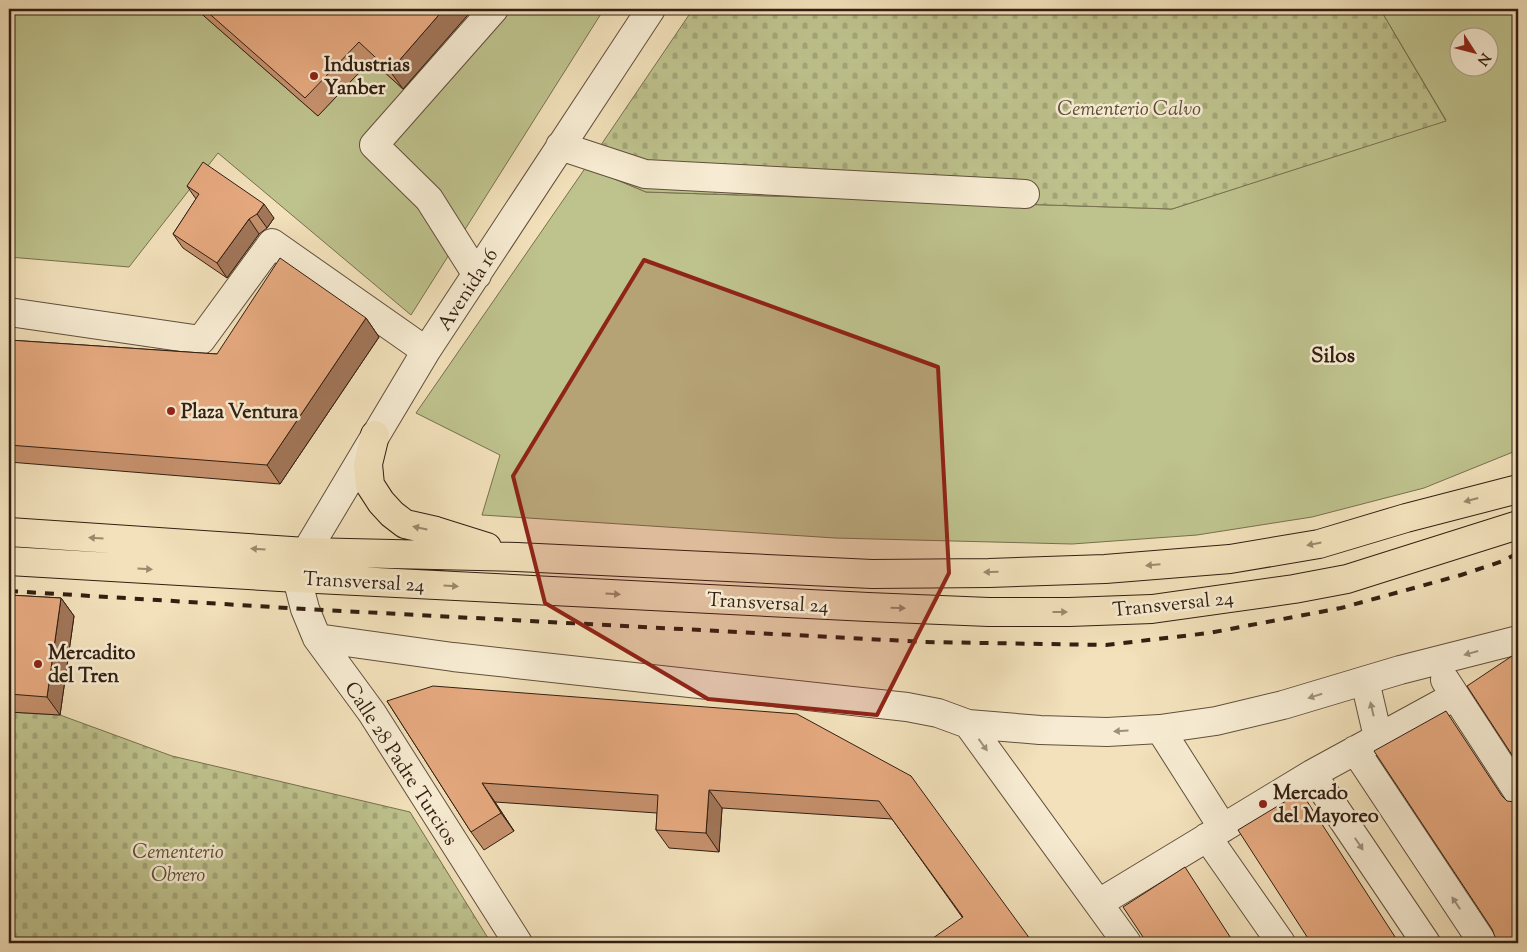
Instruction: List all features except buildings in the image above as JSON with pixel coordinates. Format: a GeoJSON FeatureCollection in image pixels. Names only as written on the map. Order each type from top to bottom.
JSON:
{"type":"FeatureCollection","features":[{"type":"Feature","properties":{"kind":"main road"},"geometry":{"type":"LineString","coordinates":[[375,435],[368,464],[370,485],[381,502],[392,514],[405,524],[436,531],[517,557]]}},
{"type":"Feature","properties":{"kind":"main road","name":"Transversal 24"},"geometry":{"type":"LineString","coordinates":[[9,532],[306,552],[517,557],[872,574],[989,573],[1105,569],[1230,559],[1319,544],[1406,518],[1518,489]]}},
{"type":"Feature","properties":{"kind":"main road","name":"Transversal 24"},"geometry":{"type":"LineString","coordinates":[[9,561],[297,578],[868,607],[989,612],[1069,612],[1152,609],[1294,589],[1347,579],[1518,525]]}},
{"type":"Feature","properties":{"kind":"main road"},"geometry":{"type":"LineString","coordinates":[[868,607],[872,574]]}},
{"type":"Feature","properties":{"kind":"street"},"geometry":{"type":"LineString","coordinates":[[477,275],[429,199],[374,145],[494,9]]}},
{"type":"Feature","properties":{"kind":"street","name":"Avenida 16"},"geometry":{"type":"LineString","coordinates":[[297,578],[306,552],[426,351],[651,9]]}},
{"type":"Feature","properties":{"kind":"street"},"geometry":{"type":"LineString","coordinates":[[560,146],[645,174],[1025,194]]}},
{"type":"Feature","properties":{"kind":"street"},"geometry":{"type":"LineString","coordinates":[[9,312],[201,340],[272,243],[426,351]]}},
{"type":"Feature","properties":{"kind":"street","name":"Calle 28 Padre Turcios"},"geometry":{"type":"LineString","coordinates":[[297,578],[305,609],[317,638],[372,713],[518,943]]}},
{"type":"Feature","properties":{"kind":"street"},"geometry":{"type":"LineString","coordinates":[[317,638],[454,657],[907,707],[938,713],[968,724],[1040,730],[1107,732],[1160,729],[1226,719],[1284,705],[1518,640]]}},
{"type":"Feature","properties":{"kind":"street"},"geometry":{"type":"LineString","coordinates":[[1434,663],[1518,792]]}},
{"type":"Feature","properties":{"kind":"street"},"geometry":{"type":"LineString","coordinates":[[1365,681],[1378,737]]}},
{"type":"Feature","properties":{"kind":"street"},"geometry":{"type":"LineString","coordinates":[[1099,904],[1312,774],[1455,696]]}},
{"type":"Feature","properties":{"kind":"street"},"geometry":{"type":"LineString","coordinates":[[968,724],[1127,943]]}},
{"type":"Feature","properties":{"kind":"street"},"geometry":{"type":"LineString","coordinates":[[1160,729],[1215,832],[1281,943]]}},
{"type":"Feature","properties":{"kind":"street"},"geometry":{"type":"LineString","coordinates":[[1355,750],[1483,943]]}},
{"type":"Feature","properties":{"kind":"street"},"geometry":{"type":"LineString","coordinates":[[1312,774],[1426,943]]}},
{"type":"Feature","properties":{"kind":"highlighted area"},"geometry":{"type":"Polygon","coordinates":[[[644,260],[938,367],[949,573],[877,715],[708,699],[545,603],[513,476],[644,260]]]}},
{"type":"Feature","properties":{"kind":"green space"},"geometry":{"type":"Polygon","coordinates":[[[9,9],[196,9],[318,116],[371,60],[406,92],[479,9],[604,9],[411,315],[218,153],[129,267],[9,257],[9,9]]]}},
{"type":"Feature","properties":{"kind":"green space","name":"Cementerio Calvo"},"geometry":{"type":"Polygon","coordinates":[[[693,9],[1380,9],[1446,121],[1172,209],[646,192],[586,167],[693,9]]]}},
{"type":"Feature","properties":{"kind":"green space"},"geometry":{"type":"Polygon","coordinates":[[[1380,9],[1518,9],[1518,450],[1424,488],[1312,517],[1197,535],[1072,544],[835,538],[482,515],[500,455],[416,413],[586,167],[646,192],[1172,209],[1446,120],[1380,9]]]}},
{"type":"Feature","properties":{"kind":"green space","name":"Cementerio Obrero"},"geometry":{"type":"Polygon","coordinates":[[[9,712],[60,715],[172,756],[410,812],[491,943],[9,943],[9,712]]]}},
{"type":"Feature","properties":{"kind":"railway"},"geometry":{"type":"LineString","coordinates":[[9,591],[305,609],[925,642],[1106,645],[1209,633],[1341,608],[1461,575],[1503,561],[1518,553]]}},
{"type":"Feature","properties":{"kind":"place","name":"Industrias Yanber"},"geometry":{"type":"Point","coordinates":[314,76]}},
{"type":"Feature","properties":{"kind":"place","name":"Plaza Ventura"},"geometry":{"type":"Point","coordinates":[171,411]}},
{"type":"Feature","properties":{"kind":"place","name":"Mercadito del Tren"},"geometry":{"type":"Point","coordinates":[38,664]}},
{"type":"Feature","properties":{"kind":"place","name":"Mercado del Mayoreo"},"geometry":{"type":"Point","coordinates":[1263,804]}},
{"type":"Feature","properties":{"kind":"district","name":"Silos"},"geometry":{"type":"Point","coordinates":[1333,355]}}]}
